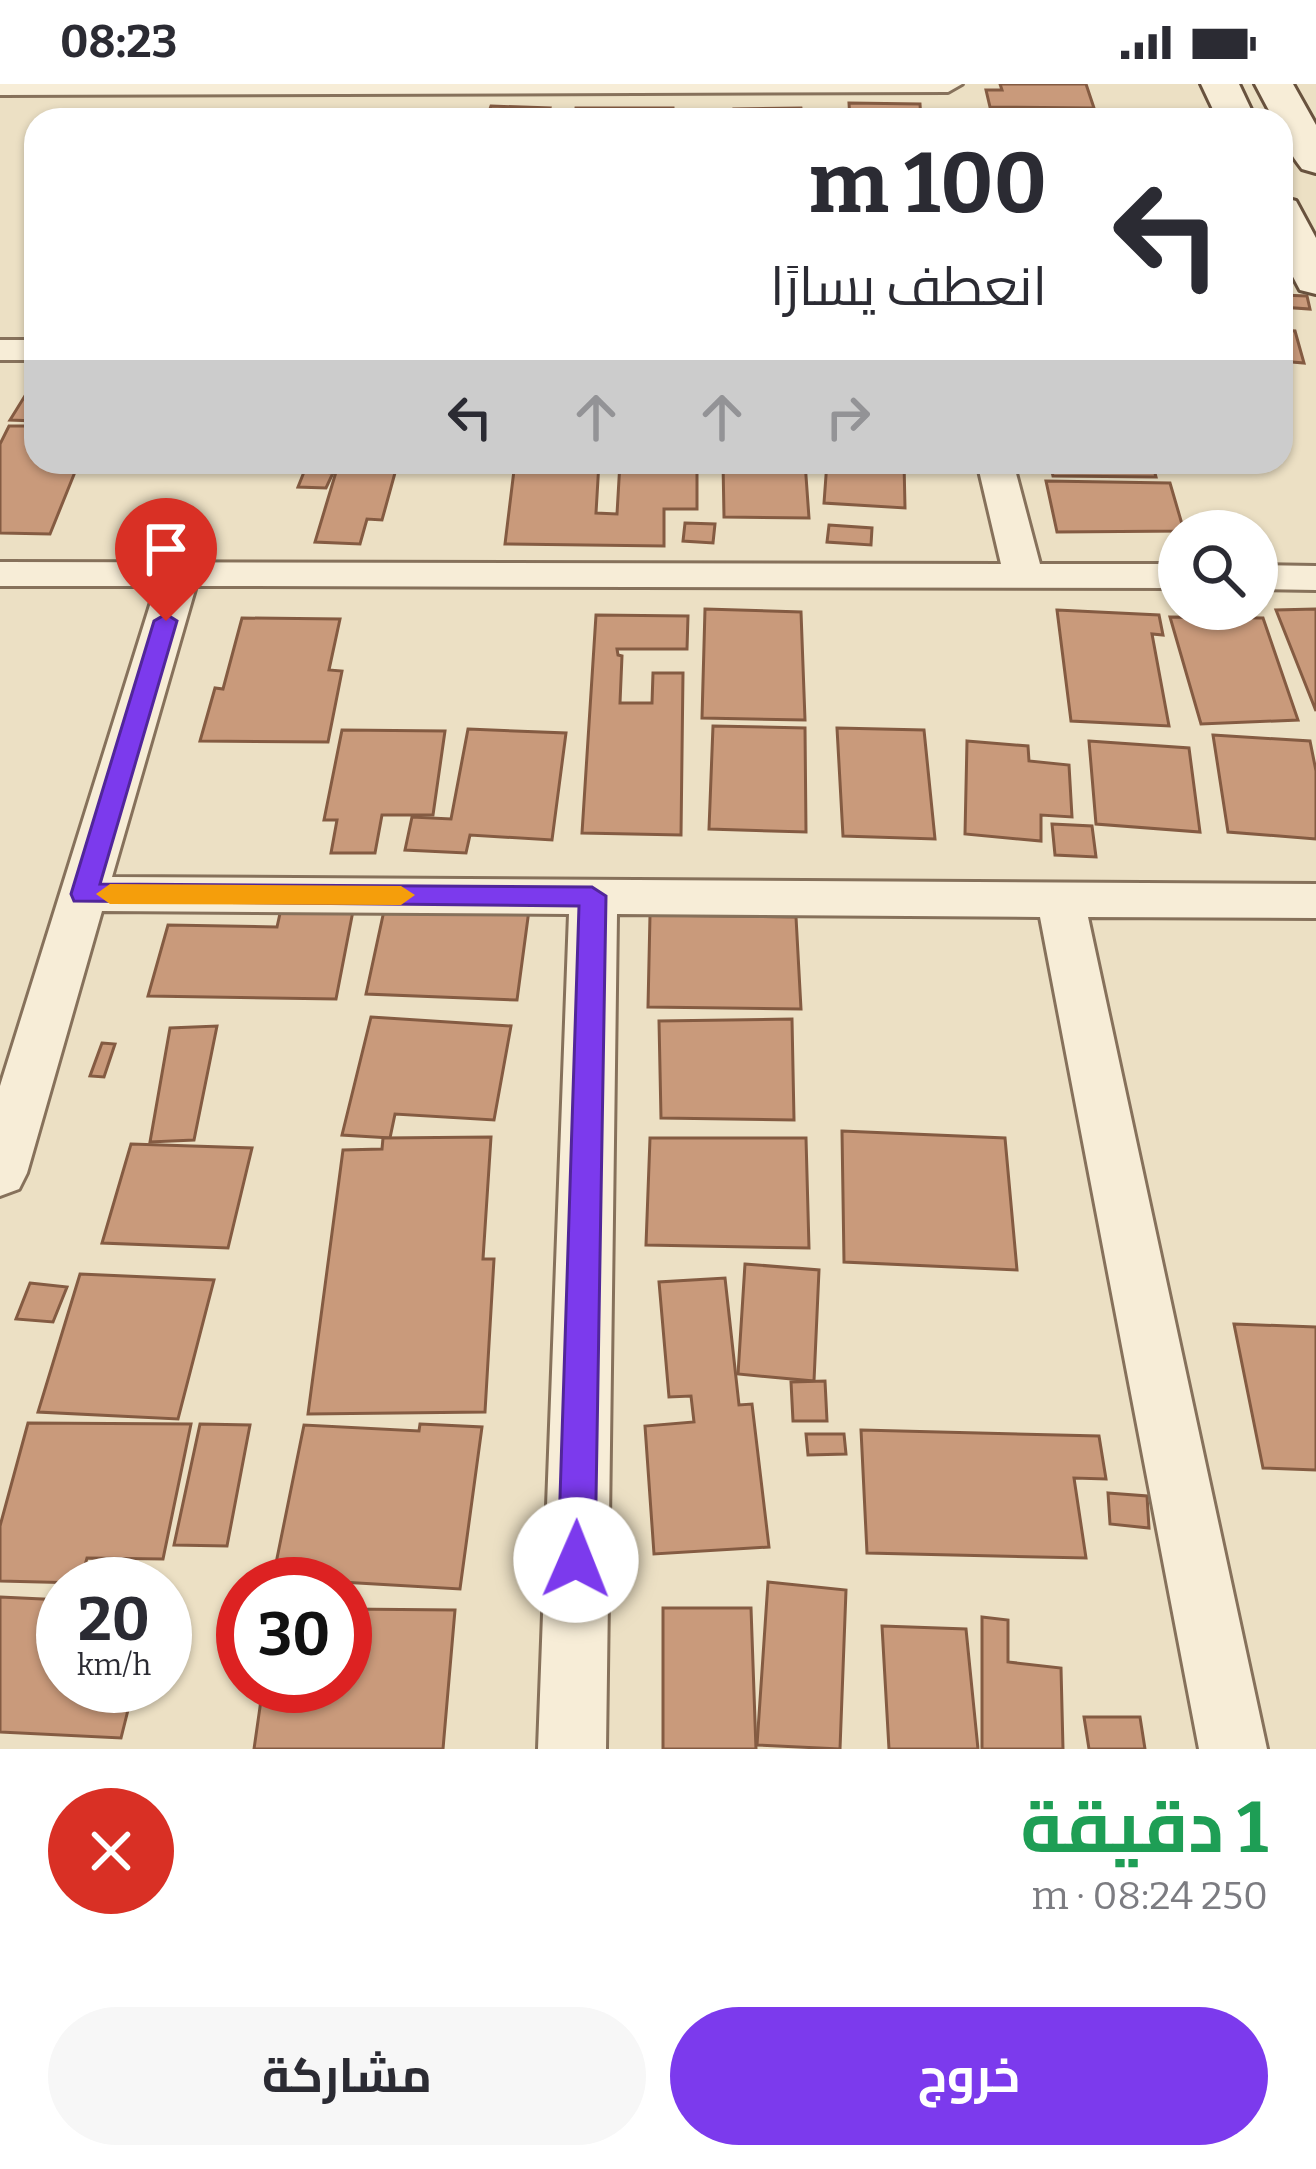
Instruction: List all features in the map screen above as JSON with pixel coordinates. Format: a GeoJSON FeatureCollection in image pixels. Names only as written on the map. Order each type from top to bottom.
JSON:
{"type":"FeatureCollection","features":[{"type":"Feature","properties":{"kind":"street"},"geometry":{"type":"LineString","coordinates":[[0,87],[948,84]]}},
{"type":"Feature","properties":{"kind":"street"},"geometry":{"type":"LineString","coordinates":[[433,108],[437,87]]}},
{"type":"Feature","properties":{"kind":"street"},"geometry":{"type":"LineString","coordinates":[[1293,119],[1316,161]]}},
{"type":"Feature","properties":{"kind":"street"},"geometry":{"type":"LineString","coordinates":[[1293,234],[1316,281]]}},
{"type":"Feature","properties":{"kind":"street"},"geometry":{"type":"LineString","coordinates":[[998,474],[1023,574]]}},
{"type":"Feature","properties":{"kind":"street"},"geometry":{"type":"LineString","coordinates":[[0,574],[1158,576]]}},
{"type":"Feature","properties":{"kind":"street"},"geometry":{"type":"LineString","coordinates":[[0,1173],[179,576]]}},
{"type":"Feature","properties":{"kind":"street"},"geometry":{"type":"LineString","coordinates":[[1278,577],[1316,578]]}},
{"type":"Feature","properties":{"kind":"street"},"geometry":{"type":"LineString","coordinates":[[84,894],[1316,901]]}},
{"type":"Feature","properties":{"kind":"street"},"geometry":{"type":"LineString","coordinates":[[572,1749],[592,896]]}},
{"type":"Feature","properties":{"kind":"street"},"geometry":{"type":"LineString","coordinates":[[1060,899],[1233,1749]]}},
{"type":"Feature","properties":{"kind":"building"},"geometry":{"type":"Polygon","coordinates":[[[1000,84],[1086,84],[1094,108],[990,107],[986,90],[1002,90],[1000,84]]]}},
{"type":"Feature","properties":{"kind":"building"},"geometry":{"type":"Polygon","coordinates":[[[849,103],[920,104],[920,108],[849,108],[849,103]]]}},
{"type":"Feature","properties":{"kind":"building"},"geometry":{"type":"Polygon","coordinates":[[[1293,295],[1307,296],[1310,309],[1293,308],[1293,295]]]}},
{"type":"Feature","properties":{"kind":"building"},"geometry":{"type":"Polygon","coordinates":[[[1293,331],[1295,331],[1304,363],[1293,362],[1293,331]]]}},
{"type":"Feature","properties":{"kind":"building"},"geometry":{"type":"Polygon","coordinates":[[[24,397],[24,421],[10,420],[24,397]]]}},
{"type":"Feature","properties":{"kind":"building"},"geometry":{"type":"Polygon","coordinates":[[[9,426],[24,426],[24,474],[74,474],[50,534],[0,533],[0,444],[9,426]]]}},
{"type":"Feature","properties":{"kind":"building"},"geometry":{"type":"Polygon","coordinates":[[[303,474],[333,474],[326,488],[298,487],[303,474]]]}},
{"type":"Feature","properties":{"kind":"building"},"geometry":{"type":"Polygon","coordinates":[[[335,474],[395,474],[382,520],[367,519],[360,544],[315,542],[335,474]]]}},
{"type":"Feature","properties":{"kind":"building"},"geometry":{"type":"Polygon","coordinates":[[[514,474],[598,474],[596,513],[617,514],[619,474],[697,474],[697,509],[664,509],[664,546],[505,544],[514,474]]]}},
{"type":"Feature","properties":{"kind":"building"},"geometry":{"type":"Polygon","coordinates":[[[723,474],[806,474],[809,518],[724,517],[723,474]]]}},
{"type":"Feature","properties":{"kind":"building"},"geometry":{"type":"Polygon","coordinates":[[[826,474],[904,474],[905,508],[824,503],[826,474]]]}},
{"type":"Feature","properties":{"kind":"building"},"geometry":{"type":"Polygon","coordinates":[[[1155,474],[1156,477],[1053,476],[1155,474]]]}},
{"type":"Feature","properties":{"kind":"building"},"geometry":{"type":"Polygon","coordinates":[[[1046,481],[1170,483],[1178,510],[1158,510],[1158,531],[1057,532],[1046,481]]]}},
{"type":"Feature","properties":{"kind":"building"},"geometry":{"type":"Polygon","coordinates":[[[685,523],[715,524],[713,543],[683,541],[685,523]]]}},
{"type":"Feature","properties":{"kind":"building"},"geometry":{"type":"Polygon","coordinates":[[[829,525],[872,528],[871,545],[827,542],[829,525]]]}},
{"type":"Feature","properties":{"kind":"building"},"geometry":{"type":"Polygon","coordinates":[[[705,609],[801,612],[805,720],[702,718],[705,609]]]}},
{"type":"Feature","properties":{"kind":"building"},"geometry":{"type":"Polygon","coordinates":[[[1316,609],[1316,711],[1278,615],[1278,610],[1316,609]]]}},
{"type":"Feature","properties":{"kind":"building"},"geometry":{"type":"Polygon","coordinates":[[[1057,610],[1158,615],[1158,630],[1163,635],[1152,634],[1169,726],[1071,721],[1057,610]]]}},
{"type":"Feature","properties":{"kind":"building"},"geometry":{"type":"Polygon","coordinates":[[[596,615],[688,616],[687,649],[617,649],[622,656],[620,703],[652,703],[653,673],[683,673],[681,835],[582,833],[596,615]]]}},
{"type":"Feature","properties":{"kind":"building"},"geometry":{"type":"Polygon","coordinates":[[[242,618],[340,619],[329,670],[342,671],[328,742],[200,741],[215,688],[223,689],[242,618]]]}},
{"type":"Feature","properties":{"kind":"building"},"geometry":{"type":"Polygon","coordinates":[[[1174,630],[1267,630],[1298,720],[1201,724],[1174,630]]]}},
{"type":"Feature","properties":{"kind":"building"},"geometry":{"type":"Polygon","coordinates":[[[713,726],[805,728],[806,832],[709,829],[713,726]]]}},
{"type":"Feature","properties":{"kind":"building"},"geometry":{"type":"Polygon","coordinates":[[[837,728],[924,730],[935,839],[843,836],[837,728]]]}},
{"type":"Feature","properties":{"kind":"building"},"geometry":{"type":"Polygon","coordinates":[[[468,729],[566,733],[552,840],[470,835],[466,853],[405,850],[412,817],[451,819],[468,729]]]}},
{"type":"Feature","properties":{"kind":"building"},"geometry":{"type":"Polygon","coordinates":[[[342,730],[445,731],[433,815],[382,815],[375,853],[331,853],[337,820],[324,820],[342,730]]]}},
{"type":"Feature","properties":{"kind":"building"},"geometry":{"type":"Polygon","coordinates":[[[1213,735],[1310,741],[1316,771],[1316,839],[1228,832],[1213,735]]]}},
{"type":"Feature","properties":{"kind":"building"},"geometry":{"type":"Polygon","coordinates":[[[967,741],[1028,746],[1029,761],[1069,765],[1072,817],[1041,815],[1041,841],[965,834],[967,741]]]}},
{"type":"Feature","properties":{"kind":"building"},"geometry":{"type":"Polygon","coordinates":[[[1089,741],[1189,748],[1200,832],[1096,824],[1089,741]]]}},
{"type":"Feature","properties":{"kind":"building"},"geometry":{"type":"Polygon","coordinates":[[[1052,824],[1092,826],[1096,857],[1055,855],[1052,824]]]}},
{"type":"Feature","properties":{"kind":"building"},"geometry":{"type":"Polygon","coordinates":[[[385,906],[529,910],[517,1000],[366,994],[385,906]]]}},
{"type":"Feature","properties":{"kind":"building"},"geometry":{"type":"Polygon","coordinates":[[[281,909],[353,911],[336,999],[148,996],[168,925],[277,927],[281,909]]]}},
{"type":"Feature","properties":{"kind":"building"},"geometry":{"type":"Polygon","coordinates":[[[650,915],[796,917],[801,1009],[648,1007],[650,915]]]}},
{"type":"Feature","properties":{"kind":"building"},"geometry":{"type":"Polygon","coordinates":[[[371,1017],[511,1026],[494,1120],[395,1114],[390,1138],[342,1135],[371,1017]]]}},
{"type":"Feature","properties":{"kind":"building"},"geometry":{"type":"Polygon","coordinates":[[[792,1019],[794,1120],[661,1118],[659,1021],[792,1019]]]}},
{"type":"Feature","properties":{"kind":"building"},"geometry":{"type":"Polygon","coordinates":[[[217,1026],[194,1140],[150,1142],[170,1028],[217,1026]]]}},
{"type":"Feature","properties":{"kind":"building"},"geometry":{"type":"Polygon","coordinates":[[[102,1043],[115,1044],[104,1077],[90,1076],[102,1043]]]}},
{"type":"Feature","properties":{"kind":"building"},"geometry":{"type":"Polygon","coordinates":[[[842,1131],[1005,1138],[1017,1270],[844,1262],[842,1131]]]}},
{"type":"Feature","properties":{"kind":"building"},"geometry":{"type":"Polygon","coordinates":[[[491,1137],[483,1259],[494,1259],[485,1412],[308,1414],[343,1150],[382,1149],[383,1138],[491,1137]]]}},
{"type":"Feature","properties":{"kind":"building"},"geometry":{"type":"Polygon","coordinates":[[[650,1138],[806,1138],[809,1248],[646,1245],[650,1138]]]}},
{"type":"Feature","properties":{"kind":"building"},"geometry":{"type":"Polygon","coordinates":[[[131,1144],[252,1148],[228,1248],[102,1243],[131,1144]]]}},
{"type":"Feature","properties":{"kind":"building"},"geometry":{"type":"Polygon","coordinates":[[[745,1264],[819,1270],[814,1381],[738,1374],[745,1264]]]}},
{"type":"Feature","properties":{"kind":"building"},"geometry":{"type":"Polygon","coordinates":[[[80,1274],[214,1280],[178,1419],[38,1412],[80,1274]]]}},
{"type":"Feature","properties":{"kind":"building"},"geometry":{"type":"Polygon","coordinates":[[[725,1278],[739,1405],[752,1404],[769,1547],[654,1554],[645,1426],[694,1422],[691,1396],[669,1397],[659,1282],[725,1278]]]}},
{"type":"Feature","properties":{"kind":"building"},"geometry":{"type":"Polygon","coordinates":[[[30,1283],[67,1287],[53,1322],[16,1319],[30,1283]]]}},
{"type":"Feature","properties":{"kind":"building"},"geometry":{"type":"Polygon","coordinates":[[[1234,1324],[1316,1327],[1316,1470],[1263,1468],[1234,1324]]]}},
{"type":"Feature","properties":{"kind":"building"},"geometry":{"type":"Polygon","coordinates":[[[825,1381],[827,1421],[793,1421],[791,1382],[825,1381]]]}},
{"type":"Feature","properties":{"kind":"building"},"geometry":{"type":"Polygon","coordinates":[[[28,1423],[191,1424],[163,1557],[36,1557],[36,1582],[0,1581],[0,1526],[28,1423]]]}},
{"type":"Feature","properties":{"kind":"building"},"geometry":{"type":"Polygon","coordinates":[[[200,1424],[250,1425],[227,1546],[174,1545],[200,1424]]]}},
{"type":"Feature","properties":{"kind":"building"},"geometry":{"type":"Polygon","coordinates":[[[420,1424],[482,1427],[460,1589],[372,1584],[372,1557],[277,1557],[304,1425],[419,1431],[420,1424]]]}},
{"type":"Feature","properties":{"kind":"building"},"geometry":{"type":"Polygon","coordinates":[[[861,1430],[1099,1436],[1106,1479],[1074,1478],[1086,1558],[867,1553],[861,1430]]]}},
{"type":"Feature","properties":{"kind":"building"},"geometry":{"type":"Polygon","coordinates":[[[806,1434],[844,1434],[846,1454],[808,1455],[806,1434]]]}},
{"type":"Feature","properties":{"kind":"building"},"geometry":{"type":"Polygon","coordinates":[[[1108,1493],[1147,1496],[1149,1528],[1110,1524],[1108,1493]]]}},
{"type":"Feature","properties":{"kind":"building"},"geometry":{"type":"Polygon","coordinates":[[[768,1582],[846,1590],[840,1749],[757,1745],[768,1582]]]}},
{"type":"Feature","properties":{"kind":"building"},"geometry":{"type":"Polygon","coordinates":[[[0,1597],[36,1599],[36,1713],[127,1713],[121,1738],[0,1732],[0,1597]]]}},
{"type":"Feature","properties":{"kind":"building"},"geometry":{"type":"Polygon","coordinates":[[[663,1608],[751,1608],[756,1749],[663,1749],[663,1608]]]}},
{"type":"Feature","properties":{"kind":"building"},"geometry":{"type":"Polygon","coordinates":[[[372,1609],[455,1610],[443,1749],[254,1749],[259,1713],[372,1713],[372,1609]]]}},
{"type":"Feature","properties":{"kind":"building"},"geometry":{"type":"Polygon","coordinates":[[[982,1617],[1008,1620],[1008,1662],[1061,1668],[1063,1749],[982,1749],[982,1617]]]}},
{"type":"Feature","properties":{"kind":"building"},"geometry":{"type":"Polygon","coordinates":[[[882,1626],[966,1629],[978,1749],[889,1749],[882,1626]]]}},
{"type":"Feature","properties":{"kind":"building"},"geometry":{"type":"Polygon","coordinates":[[[1084,1717],[1140,1717],[1145,1749],[1089,1749],[1084,1717]]]}},
{"type":"Feature","properties":{"kind":"slow traffic"},"geometry":{"type":"LineString","coordinates":[[110,894],[401,895]]}},
{"type":"Feature","properties":{"kind":"route"},"geometry":{"type":"LineString","coordinates":[[166,621],[84,894],[592,896],[576,1560]]}}]}
